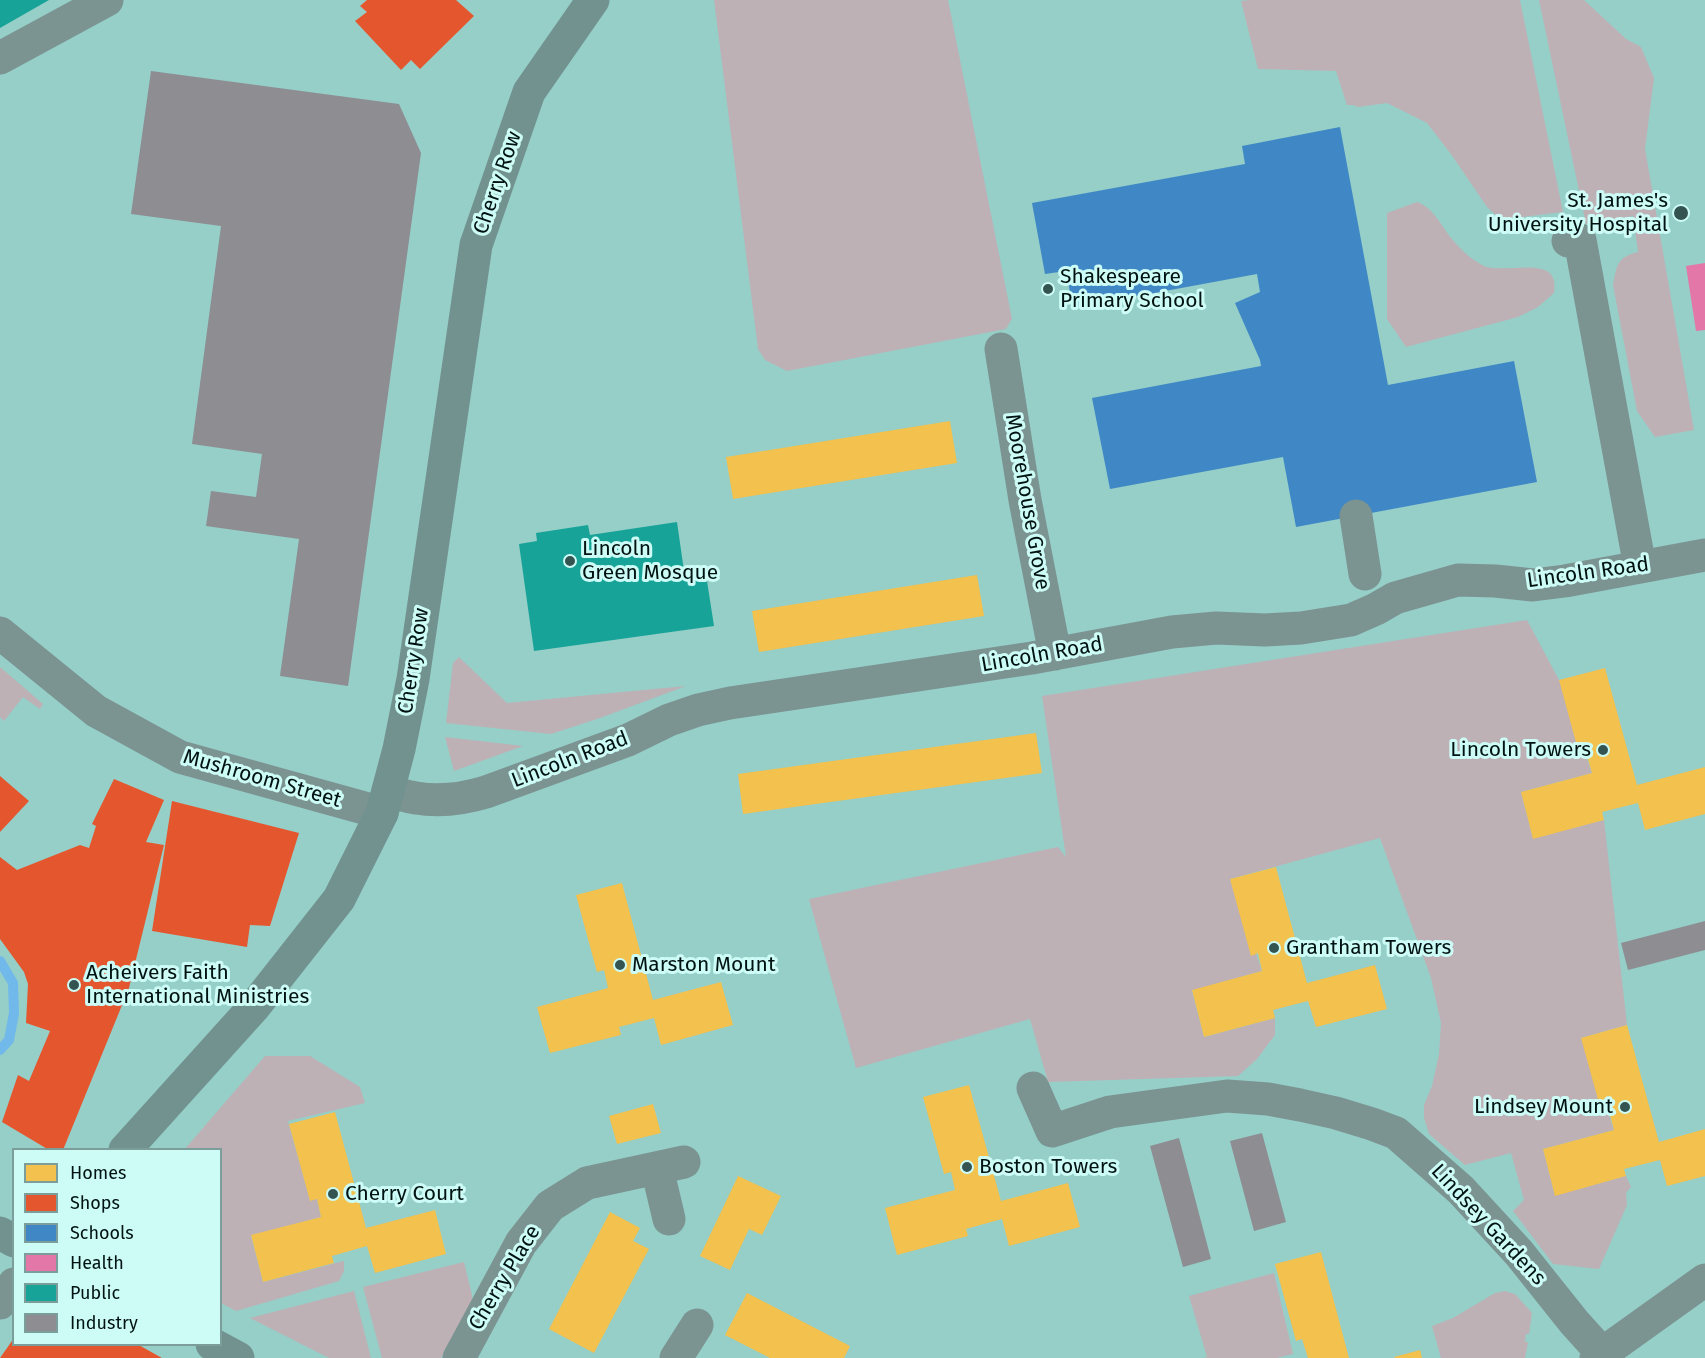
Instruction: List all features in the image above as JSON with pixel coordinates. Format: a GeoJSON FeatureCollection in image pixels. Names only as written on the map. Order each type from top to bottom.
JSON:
{"type":"FeatureCollection","features":[{"type":"Feature","properties":{"kind":"street"},"geometry":{"type":"LineString","coordinates":[[0,58],[107,0]]}},
{"type":"Feature","properties":{"kind":"street","name":"Cherry Row"},"geometry":{"type":"LineString","coordinates":[[126,1148],[254,1007],[339,899],[385,802],[399,749],[413,679],[476,245],[529,92],[593,0]]}},
{"type":"Feature","properties":{"kind":"street"},"geometry":{"type":"LineString","coordinates":[[1576,235],[1640,567]]}},
{"type":"Feature","properties":{"kind":"street","name":"Moorehouse Grove"},"geometry":{"type":"LineString","coordinates":[[1001,349],[1025,500],[1055,654]]}},
{"type":"Feature","properties":{"kind":"street"},"geometry":{"type":"LineString","coordinates":[[1356,516],[1365,574]]}},
{"type":"Feature","properties":{"kind":"street","name":"Lincoln Road"},"geometry":{"type":"LineString","coordinates":[[385,802],[416,798],[464,799],[628,740],[669,720],[698,710],[730,703],[1055,654],[1172,632],[1216,628],[1265,630],[1301,628],[1351,620],[1395,598],[1458,580],[1533,585],[1705,555]]}},
{"type":"Feature","properties":{"kind":"street","name":"Mushroom Street"},"geometry":{"type":"LineString","coordinates":[[0,633],[96,711],[180,757],[385,802]]}},
{"type":"Feature","properties":{"kind":"street","name":"Lindsey Gardens"},"geometry":{"type":"LineString","coordinates":[[1032,1088],[1052,1131],[1110,1112],[1227,1096],[1300,1105],[1346,1116],[1396,1133],[1461,1190],[1519,1253],[1599,1355]]}},
{"type":"Feature","properties":{"kind":"street","name":"Cherry Place"},"geometry":{"type":"LineString","coordinates":[[459,1358],[521,1243],[550,1206],[587,1183],[670,1165],[669,1219]]}},
{"type":"Feature","properties":{"kind":"street"},"geometry":{"type":"LineString","coordinates":[[1599,1355],[1705,1280]]}},
{"type":"Feature","properties":{"kind":"street"},"geometry":{"type":"LineString","coordinates":[[0,1303],[12,1287]]}},
{"type":"Feature","properties":{"kind":"street"},"geometry":{"type":"LineString","coordinates":[[676,1358],[697,1325]]}},
{"type":"Feature","properties":{"kind":"street"},"geometry":{"type":"LineString","coordinates":[[216,1346],[238,1358]]}},
{"type":"Feature","properties":{"kind":"shaded area"},"geometry":{"type":"Polygon","coordinates":[[[714,0],[948,0],[1012,319],[1006,329],[787,371],[765,360],[758,349],[714,0]]]}},
{"type":"Feature","properties":{"kind":"shaded area"},"geometry":{"type":"Polygon","coordinates":[[[1520,0],[1563,212],[1514,218],[1497,216],[1487,207],[1427,123],[1387,103],[1358,107],[1347,105],[1336,71],[1258,69],[1241,1],[1520,0]]]}},
{"type":"Feature","properties":{"kind":"shaded area"},"geometry":{"type":"Polygon","coordinates":[[[1539,0],[1584,0],[1626,39],[1641,47],[1654,78],[1645,149],[1694,430],[1655,437],[1637,411],[1613,285],[1622,259],[1638,252],[1633,216],[1586,224],[1539,0]]]}},
{"type":"Feature","properties":{"kind":"shaded area"},"geometry":{"type":"Polygon","coordinates":[[[1417,202],[1433,213],[1455,243],[1475,261],[1494,268],[1541,269],[1549,273],[1554,280],[1554,293],[1538,307],[1518,317],[1406,347],[1387,319],[1387,213],[1417,202]]]}},
{"type":"Feature","properties":{"kind":"shaded area"},"geometry":{"type":"Polygon","coordinates":[[[1527,620],[1559,680],[1592,773],[1521,792],[1533,838],[1604,820],[1627,1025],[1581,1038],[1614,1130],[1543,1149],[1555,1195],[1626,1176],[1631,1187],[1626,1193],[1627,1205],[1599,1269],[1553,1264],[1513,1211],[1524,1200],[1511,1153],[1465,1165],[1429,1134],[1424,1118],[1424,1105],[1432,1086],[1439,1054],[1441,1023],[1431,978],[1380,838],[1230,879],[1262,971],[1192,991],[1204,1037],[1275,1018],[1275,1035],[1257,1059],[1238,1076],[1048,1082],[1030,1019],[856,1068],[809,899],[1058,847],[1066,857],[1042,696],[1527,620]]]}},
{"type":"Feature","properties":{"kind":"shaded area"},"geometry":{"type":"Polygon","coordinates":[[[459,657],[507,703],[686,686],[551,734],[446,723],[453,663],[459,657]]]}},
{"type":"Feature","properties":{"kind":"shaded area"},"geometry":{"type":"Polygon","coordinates":[[[0,667],[43,704],[40,709],[23,697],[4,721],[0,717],[0,667]]]}},
{"type":"Feature","properties":{"kind":"shaded area"},"geometry":{"type":"Polygon","coordinates":[[[445,737],[523,746],[454,771],[445,737]]]}},
{"type":"Feature","properties":{"kind":"shaded area"},"geometry":{"type":"Polygon","coordinates":[[[265,1056],[310,1056],[360,1087],[365,1103],[288,1121],[310,1200],[317,1199],[321,1217],[251,1236],[263,1282],[344,1261],[344,1271],[339,1281],[236,1311],[222,1304],[222,1148],[186,1148],[265,1056]]]}},
{"type":"Feature","properties":{"kind":"shaded area"},"geometry":{"type":"Polygon","coordinates":[[[464,1262],[472,1301],[441,1358],[382,1358],[363,1287],[464,1262]]]}},
{"type":"Feature","properties":{"kind":"shaded area"},"geometry":{"type":"Polygon","coordinates":[[[1274,1273],[1293,1354],[1277,1358],[1203,1358],[1207,1357],[1189,1296],[1274,1273]]]}},
{"type":"Feature","properties":{"kind":"shaded area"},"geometry":{"type":"Polygon","coordinates":[[[354,1291],[371,1358],[329,1358],[250,1318],[354,1291]]]}},
{"type":"Feature","properties":{"kind":"shaded area"},"geometry":{"type":"Polygon","coordinates":[[[1505,1291],[1515,1294],[1532,1313],[1529,1334],[1526,1334],[1525,1342],[1528,1342],[1525,1358],[1441,1358],[1432,1326],[1453,1318],[1495,1293],[1505,1291]]]}},
{"type":"Feature","properties":{"kind":"building: Homes"},"geometry":{"type":"Polygon","coordinates":[[[950,421],[957,463],[733,499],[726,457],[950,421]]]}},
{"type":"Feature","properties":{"kind":"building: Homes"},"geometry":{"type":"Polygon","coordinates":[[[977,575],[984,616],[759,652],[752,611],[977,575]]]}},
{"type":"Feature","properties":{"kind":"building: Homes","name":"Lincoln Towers"},"geometry":{"type":"Polygon","coordinates":[[[1605,668],[1637,785],[1705,767],[1705,814],[1645,830],[1638,803],[1602,812],[1604,820],[1533,839],[1521,792],[1592,773],[1587,756],[1580,757],[1559,680],[1605,668]]]}},
{"type":"Feature","properties":{"kind":"building: Homes"},"geometry":{"type":"Polygon","coordinates":[[[1036,733],[1042,773],[743,814],[738,774],[1036,733]]]}},
{"type":"Feature","properties":{"kind":"building: Homes","name":"Grantham Towers"},"geometry":{"type":"Polygon","coordinates":[[[1276,867],[1307,983],[1375,965],[1387,1009],[1316,1027],[1308,1001],[1273,1010],[1275,1018],[1204,1037],[1192,990],[1262,971],[1258,953],[1251,956],[1230,879],[1276,867]]]}},
{"type":"Feature","properties":{"kind":"building: Homes","name":"Marston Mount"},"geometry":{"type":"Polygon","coordinates":[[[622,883],[653,1000],[721,982],[733,1025],[661,1045],[654,1018],[619,1027],[621,1035],[550,1053],[537,1007],[608,988],[604,970],[597,972],[576,895],[622,883]]]}},
{"type":"Feature","properties":{"kind":"building: Homes","name":"Lindsey Mount"},"geometry":{"type":"Polygon","coordinates":[[[1627,1025],[1659,1142],[1705,1129],[1705,1176],[1667,1186],[1660,1160],[1624,1169],[1626,1176],[1555,1196],[1543,1149],[1614,1130],[1609,1112],[1602,1114],[1581,1038],[1627,1025]]]}},
{"type":"Feature","properties":{"kind":"building: Homes","name":"Boston Towers"},"geometry":{"type":"Polygon","coordinates":[[[969,1085],[1001,1201],[1068,1183],[1080,1227],[1009,1246],[1002,1219],[966,1229],[968,1236],[897,1255],[885,1208],[955,1190],[951,1172],[944,1174],[923,1097],[969,1085]]]}},
{"type":"Feature","properties":{"kind":"building: Homes"},"geometry":{"type":"Polygon","coordinates":[[[653,1104],[661,1133],[617,1144],[609,1116],[653,1104]]]}},
{"type":"Feature","properties":{"kind":"building: Homes","name":"Cherry Court"},"geometry":{"type":"Polygon","coordinates":[[[335,1112],[366,1228],[435,1210],[446,1254],[375,1273],[367,1246],[332,1256],[334,1263],[263,1282],[251,1235],[321,1217],[317,1199],[310,1201],[289,1124],[335,1112]]]}},
{"type":"Feature","properties":{"kind":"building: Homes"},"geometry":{"type":"Polygon","coordinates":[[[738,1176],[781,1196],[762,1235],[749,1229],[730,1270],[700,1256],[738,1176]]]}},
{"type":"Feature","properties":{"kind":"building: Homes"},"geometry":{"type":"Polygon","coordinates":[[[610,1212],[640,1228],[633,1241],[649,1249],[594,1353],[549,1329],[610,1212]]]}},
{"type":"Feature","properties":{"kind":"building: Homes"},"geometry":{"type":"Polygon","coordinates":[[[1321,1252],[1349,1358],[1308,1358],[1302,1339],[1296,1341],[1275,1264],[1321,1252]]]}},
{"type":"Feature","properties":{"kind":"building: Homes"},"geometry":{"type":"Polygon","coordinates":[[[747,1293],[850,1346],[844,1358],[770,1358],[725,1335],[747,1293]]]}},
{"type":"Feature","properties":{"kind":"building: Homes"},"geometry":{"type":"Polygon","coordinates":[[[1420,1350],[1422,1358],[1394,1357],[1420,1350]]]}},
{"type":"Feature","properties":{"kind":"building: Shops"},"geometry":{"type":"Polygon","coordinates":[[[367,0],[456,0],[474,16],[420,69],[411,60],[401,70],[355,21],[367,12],[360,6],[367,0]]]}},
{"type":"Feature","properties":{"kind":"building: Shops"},"geometry":{"type":"Polygon","coordinates":[[[0,776],[29,801],[0,832],[0,776]]]}},
{"type":"Feature","properties":{"kind":"building: Shops"},"geometry":{"type":"Polygon","coordinates":[[[114,779],[164,800],[146,842],[164,845],[129,988],[64,1148],[46,1148],[2,1122],[18,1075],[29,1081],[50,1031],[26,1023],[28,984],[24,972],[0,939],[0,857],[17,870],[80,845],[89,848],[96,826],[92,824],[114,779]]]}},
{"type":"Feature","properties":{"kind":"building: Shops"},"geometry":{"type":"Polygon","coordinates":[[[172,801],[299,833],[270,926],[250,925],[247,947],[152,931],[172,801]]]}},
{"type":"Feature","properties":{"kind":"building: Shops"},"geometry":{"type":"Polygon","coordinates":[[[12,1341],[12,1346],[141,1346],[162,1358],[0,1358],[12,1341]]]}},
{"type":"Feature","properties":{"kind":"building: Schools"},"geometry":{"type":"Polygon","coordinates":[[[1340,127],[1388,385],[1514,361],[1537,482],[1296,527],[1283,457],[1110,489],[1092,398],[1261,366],[1235,303],[1260,292],[1257,274],[1073,308],[1066,271],[1045,274],[1032,203],[1245,164],[1242,146],[1340,127]]]}},
{"type":"Feature","properties":{"kind":"building: Health"},"geometry":{"type":"Polygon","coordinates":[[[1705,263],[1705,330],[1696,331],[1686,266],[1705,263]]]}},
{"type":"Feature","properties":{"kind":"building: Public"},"geometry":{"type":"Polygon","coordinates":[[[0,0],[49,0],[0,28],[0,0]]]}},
{"type":"Feature","properties":{"kind":"building: Public"},"geometry":{"type":"Polygon","coordinates":[[[677,522],[684,571],[705,568],[714,626],[534,651],[519,544],[537,541],[536,533],[588,525],[590,535],[677,522]]]}},
{"type":"Feature","properties":{"kind":"building: Industry"},"geometry":{"type":"Polygon","coordinates":[[[151,71],[399,104],[421,153],[348,686],[280,676],[299,539],[206,526],[211,491],[256,497],[262,454],[192,444],[221,226],[131,214],[151,71]]]}},
{"type":"Feature","properties":{"kind":"building: Industry"},"geometry":{"type":"Polygon","coordinates":[[[1705,921],[1705,950],[1628,970],[1621,943],[1705,921]]]}},
{"type":"Feature","properties":{"kind":"building: Industry"},"geometry":{"type":"Polygon","coordinates":[[[1262,1133],[1286,1222],[1254,1231],[1230,1141],[1262,1133]]]}},
{"type":"Feature","properties":{"kind":"building: Industry"},"geometry":{"type":"Polygon","coordinates":[[[1179,1138],[1211,1259],[1183,1267],[1150,1146],[1179,1138]]]}},
{"type":"Feature","properties":{"kind":"waterway"},"geometry":{"type":"LineString","coordinates":[[0,961],[13,983],[14,1013],[9,1040],[0,1050]]}},
{"type":"Feature","properties":{"kind":"place","name":"St. James's University Hospital"},"geometry":{"type":"Point","coordinates":[1681,213]}},
{"type":"Feature","properties":{"kind":"place","name":"Shakespeare Primary School"},"geometry":{"type":"Point","coordinates":[1048,289]}},
{"type":"Feature","properties":{"kind":"place","name":"Lincoln Green Mosque"},"geometry":{"type":"Point","coordinates":[570,561]}},
{"type":"Feature","properties":{"kind":"place","name":"Lincoln Towers"},"geometry":{"type":"Point","coordinates":[1603,750]}},
{"type":"Feature","properties":{"kind":"place","name":"Grantham Towers"},"geometry":{"type":"Point","coordinates":[1274,948]}},
{"type":"Feature","properties":{"kind":"place","name":"Marston Mount"},"geometry":{"type":"Point","coordinates":[620,965]}},
{"type":"Feature","properties":{"kind":"place","name":"Acheivers Faith International Ministries"},"geometry":{"type":"Point","coordinates":[74,985]}},
{"type":"Feature","properties":{"kind":"place","name":"Lindsey Mount"},"geometry":{"type":"Point","coordinates":[1625,1107]}},
{"type":"Feature","properties":{"kind":"place","name":"Boston Towers"},"geometry":{"type":"Point","coordinates":[967,1167]}},
{"type":"Feature","properties":{"kind":"place","name":"Cherry Court"},"geometry":{"type":"Point","coordinates":[333,1194]}}]}
